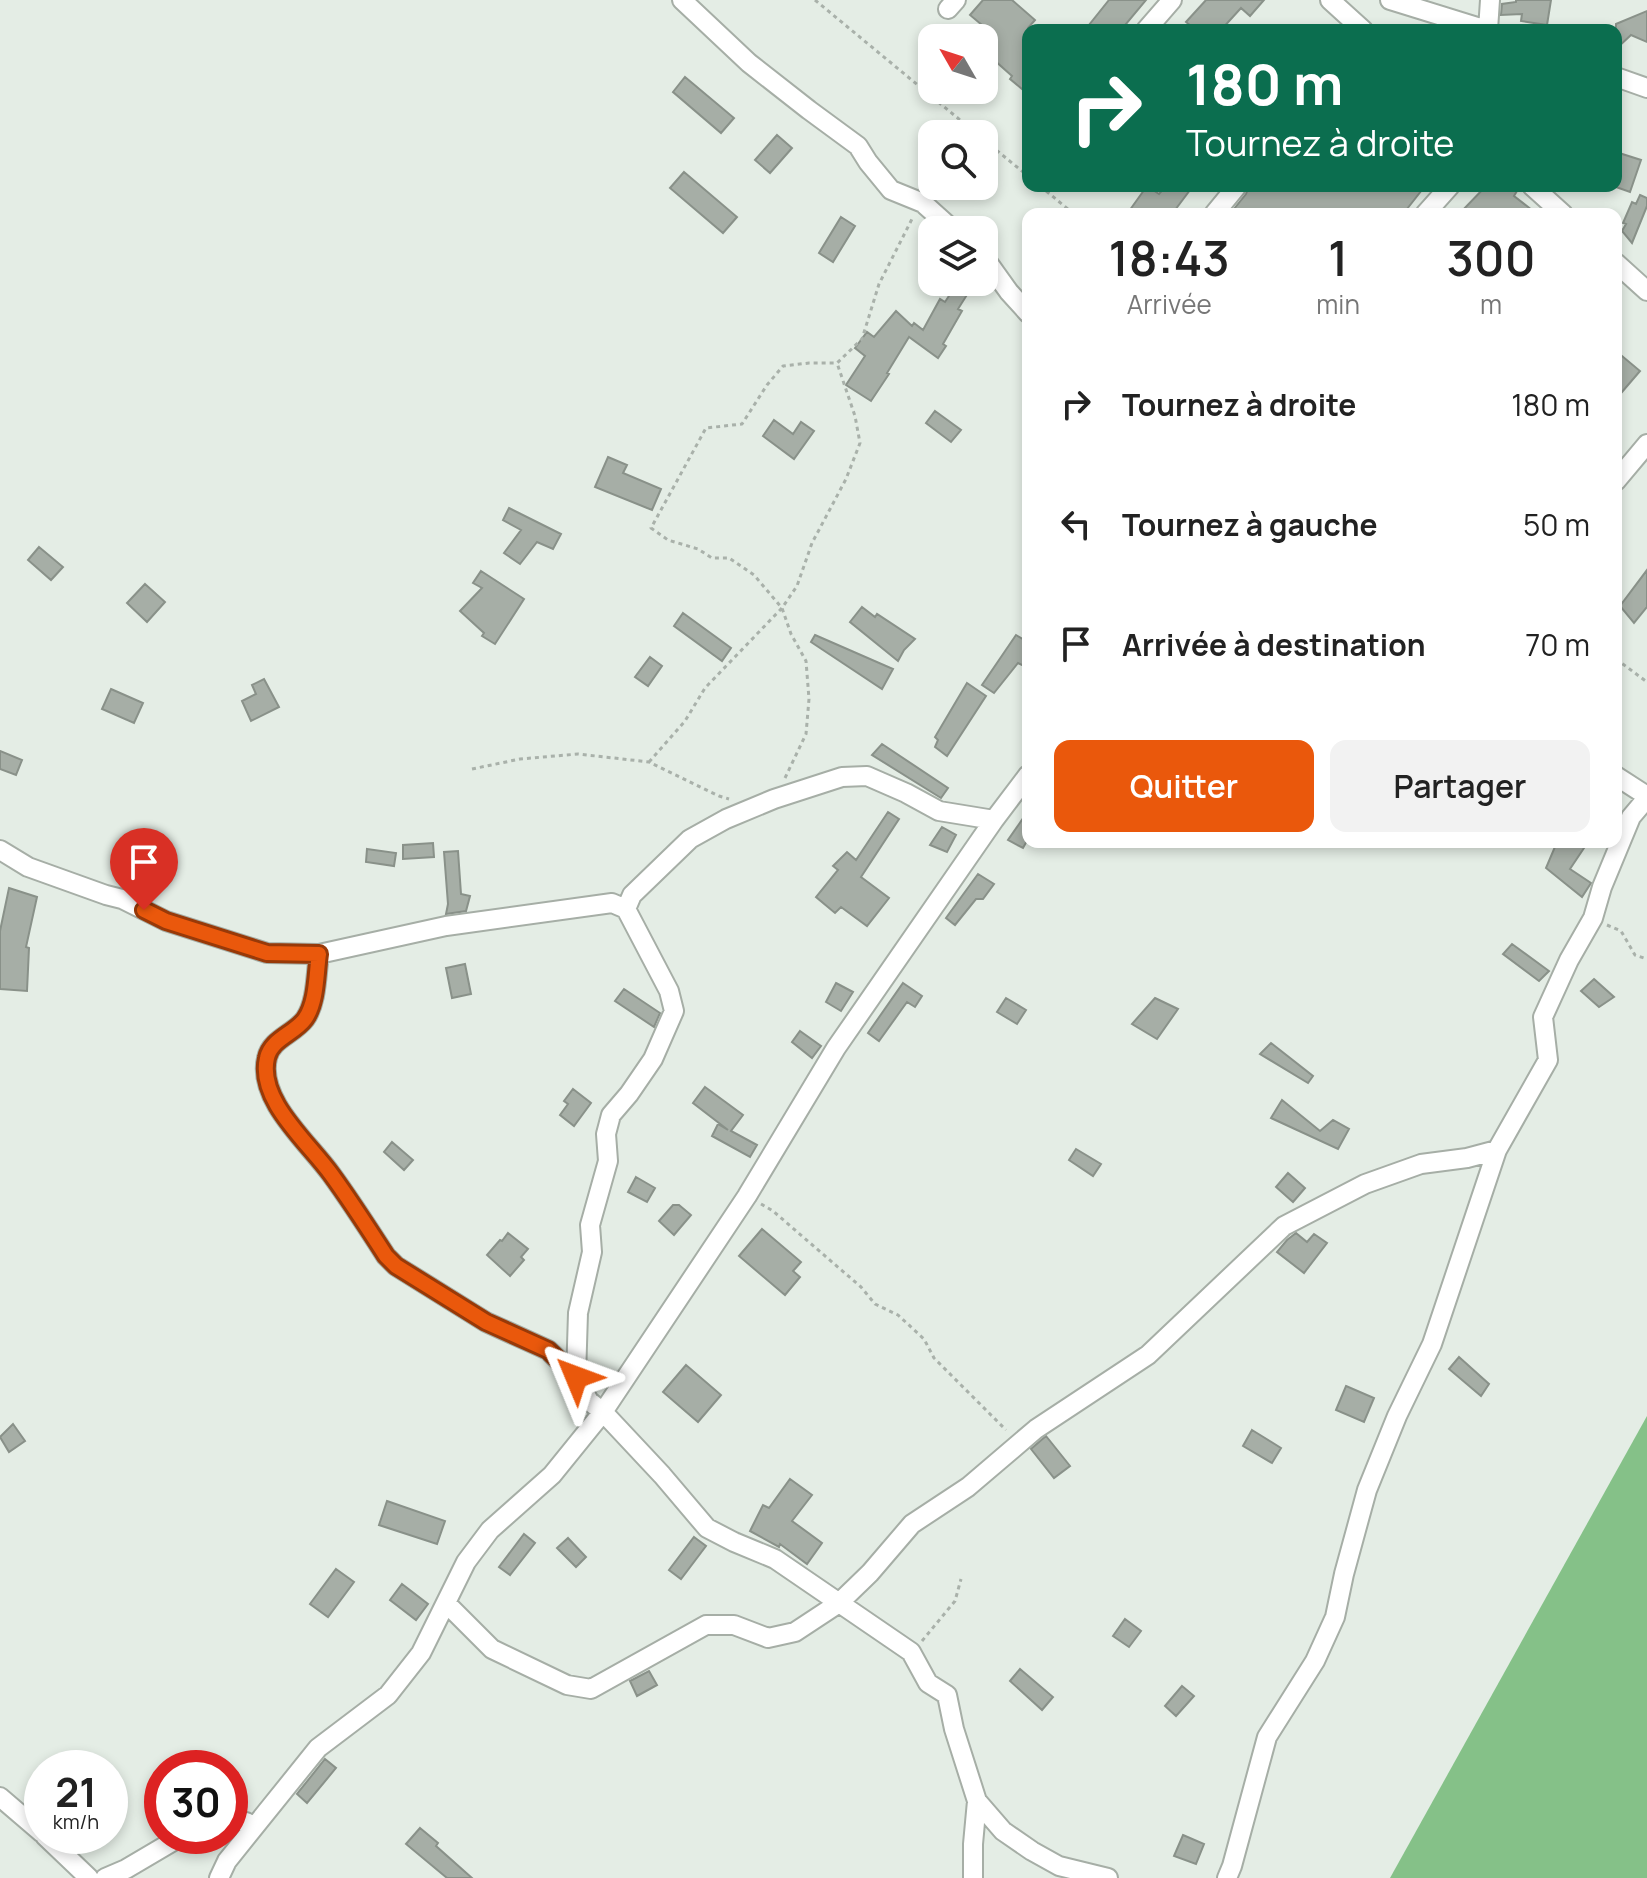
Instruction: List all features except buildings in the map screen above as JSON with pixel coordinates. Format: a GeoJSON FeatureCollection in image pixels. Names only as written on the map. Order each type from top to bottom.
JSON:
{"type":"FeatureCollection","features":[{"type":"Feature","properties":{"kind":"street"},"geometry":{"type":"LineString","coordinates":[[682,0],[749,63],[858,146],[891,190],[923,203],[937,216]]}},
{"type":"Feature","properties":{"kind":"street"},"geometry":{"type":"LineString","coordinates":[[1151,24],[1172,0]]}},
{"type":"Feature","properties":{"kind":"street"},"geometry":{"type":"LineString","coordinates":[[1390,0],[1468,24]]}},
{"type":"Feature","properties":{"kind":"street"},"geometry":{"type":"LineString","coordinates":[[1488,24],[1490,0]]}},
{"type":"Feature","properties":{"kind":"street"},"geometry":{"type":"LineString","coordinates":[[1333,1],[1357,24]]}},
{"type":"Feature","properties":{"kind":"street"},"geometry":{"type":"LineString","coordinates":[[1622,79],[1647,88]]}},
{"type":"Feature","properties":{"kind":"street"},"geometry":{"type":"LineString","coordinates":[[1219,208],[1232,192]]}},
{"type":"Feature","properties":{"kind":"street"},"geometry":{"type":"LineString","coordinates":[[1430,208],[1445,192]]}},
{"type":"Feature","properties":{"kind":"street"},"geometry":{"type":"LineString","coordinates":[[1539,192],[1556,208]]}},
{"type":"Feature","properties":{"kind":"street"},"geometry":{"type":"LineString","coordinates":[[1622,268],[1647,291]]}},
{"type":"Feature","properties":{"kind":"street"},"geometry":{"type":"LineString","coordinates":[[998,277],[1022,306]]}},
{"type":"Feature","properties":{"kind":"street"},"geometry":{"type":"LineString","coordinates":[[1622,474],[1647,444]]}},
{"type":"Feature","properties":{"kind":"street"},"geometry":{"type":"LineString","coordinates":[[626,909],[632,895],[690,839],[726,819],[767,802],[842,777],[867,776],[939,811],[994,820]]}},
{"type":"Feature","properties":{"kind":"street"},"geometry":{"type":"LineString","coordinates":[[1622,780],[1647,797],[1631,817],[1622,839]]}},
{"type":"Feature","properties":{"kind":"street"},"geometry":{"type":"LineString","coordinates":[[219,1878],[227,1861],[318,1748],[388,1695],[421,1653],[466,1562],[490,1530],[552,1475],[603,1412],[747,1196],[836,1048],[1022,783]]}},
{"type":"Feature","properties":{"kind":"street"},"geometry":{"type":"LineString","coordinates":[[1227,1878],[1267,1737],[1315,1661],[1335,1617],[1367,1490],[1397,1416],[1432,1344],[1497,1150],[1548,1060],[1543,1017],[1569,960],[1593,918],[1618,848]]}},
{"type":"Feature","properties":{"kind":"street"},"geometry":{"type":"LineString","coordinates":[[0,850],[28,867],[122,899],[166,921],[267,953],[319,954],[446,926],[612,903],[626,909],[669,991],[674,1011],[653,1059],[611,1115],[606,1134],[608,1161],[590,1225],[592,1252],[578,1313],[576,1377]]}},
{"type":"Feature","properties":{"kind":"street"},"geometry":{"type":"LineString","coordinates":[[319,954],[310,1011],[302,1023],[270,1048],[266,1061],[268,1083],[279,1107],[297,1133],[329,1171],[386,1256],[396,1266],[486,1322],[548,1350],[576,1377],[589,1401],[662,1475],[707,1528],[775,1559],[911,1652],[928,1683],[947,1695],[954,1729],[977,1801],[973,1878]]}},
{"type":"Feature","properties":{"kind":"street"},"geometry":{"type":"LineString","coordinates":[[446,1603],[492,1649],[567,1685],[591,1689],[706,1625],[734,1625],[768,1638],[795,1632],[839,1603],[870,1573],[912,1524],[968,1487],[1036,1429],[1148,1355],[1284,1226],[1365,1184],[1421,1164],[1467,1158],[1497,1150]]}},
{"type":"Feature","properties":{"kind":"street"},"geometry":{"type":"LineString","coordinates":[[0,1797],[24,1818]]}},
{"type":"Feature","properties":{"kind":"street"},"geometry":{"type":"LineString","coordinates":[[977,1801],[1003,1831],[1032,1851],[1059,1866],[1108,1878]]}},
{"type":"Feature","properties":{"kind":"street"},"geometry":{"type":"LineString","coordinates":[[248,1823],[254,1827]]}},
{"type":"Feature","properties":{"kind":"street"},"geometry":{"type":"LineString","coordinates":[[63,1854],[89,1878]]}},
{"type":"Feature","properties":{"kind":"street"},"geometry":{"type":"LineString","coordinates":[[105,1878],[151,1854]]}},
{"type":"Feature","properties":{"kind":"path"},"geometry":{"type":"LineString","coordinates":[[815,0],[959,120]]}},
{"type":"Feature","properties":{"kind":"path"},"geometry":{"type":"LineString","coordinates":[[998,151],[1022,171]]}},
{"type":"Feature","properties":{"kind":"path"},"geometry":{"type":"LineString","coordinates":[[1047,192],[1067,208]]}},
{"type":"Feature","properties":{"kind":"path"},"geometry":{"type":"LineString","coordinates":[[472,769],[520,759],[578,754],[649,762],[719,796],[767,802],[806,734],[809,699],[806,661],[791,634],[782,608],[754,575],[729,558],[712,558],[698,549],[668,540],[651,528],[706,428],[742,424],[783,366],[837,363],[862,339],[879,284],[923,203]]}},
{"type":"Feature","properties":{"kind":"path"},"geometry":{"type":"LineString","coordinates":[[649,762],[685,721],[705,688],[782,608],[797,586],[812,543],[846,479],[860,443],[855,416],[837,363]]}},
{"type":"Feature","properties":{"kind":"path"},"geometry":{"type":"LineString","coordinates":[[1622,663],[1647,682]]}},
{"type":"Feature","properties":{"kind":"path"},"geometry":{"type":"LineString","coordinates":[[1593,918],[1621,931],[1635,955],[1647,959]]}},
{"type":"Feature","properties":{"kind":"path"},"geometry":{"type":"LineString","coordinates":[[747,1196],[773,1211],[861,1287],[875,1304],[898,1315],[924,1339],[934,1358],[1019,1444]]}},
{"type":"Feature","properties":{"kind":"path"},"geometry":{"type":"LineString","coordinates":[[911,1652],[955,1601],[961,1579]]}},
{"type":"Feature","properties":{"kind":"shaded area"},"geometry":{"type":"Polygon","coordinates":[[[1647,1416],[1647,1878],[1390,1878],[1647,1416]]]}},
{"type":"Feature","properties":{"kind":"route"},"geometry":{"type":"LineString","coordinates":[[144,910],[166,921],[267,953],[319,954],[310,1011],[302,1023],[270,1048],[266,1061],[268,1083],[279,1107],[396,1266],[486,1322],[548,1350],[576,1377]]}}]}
